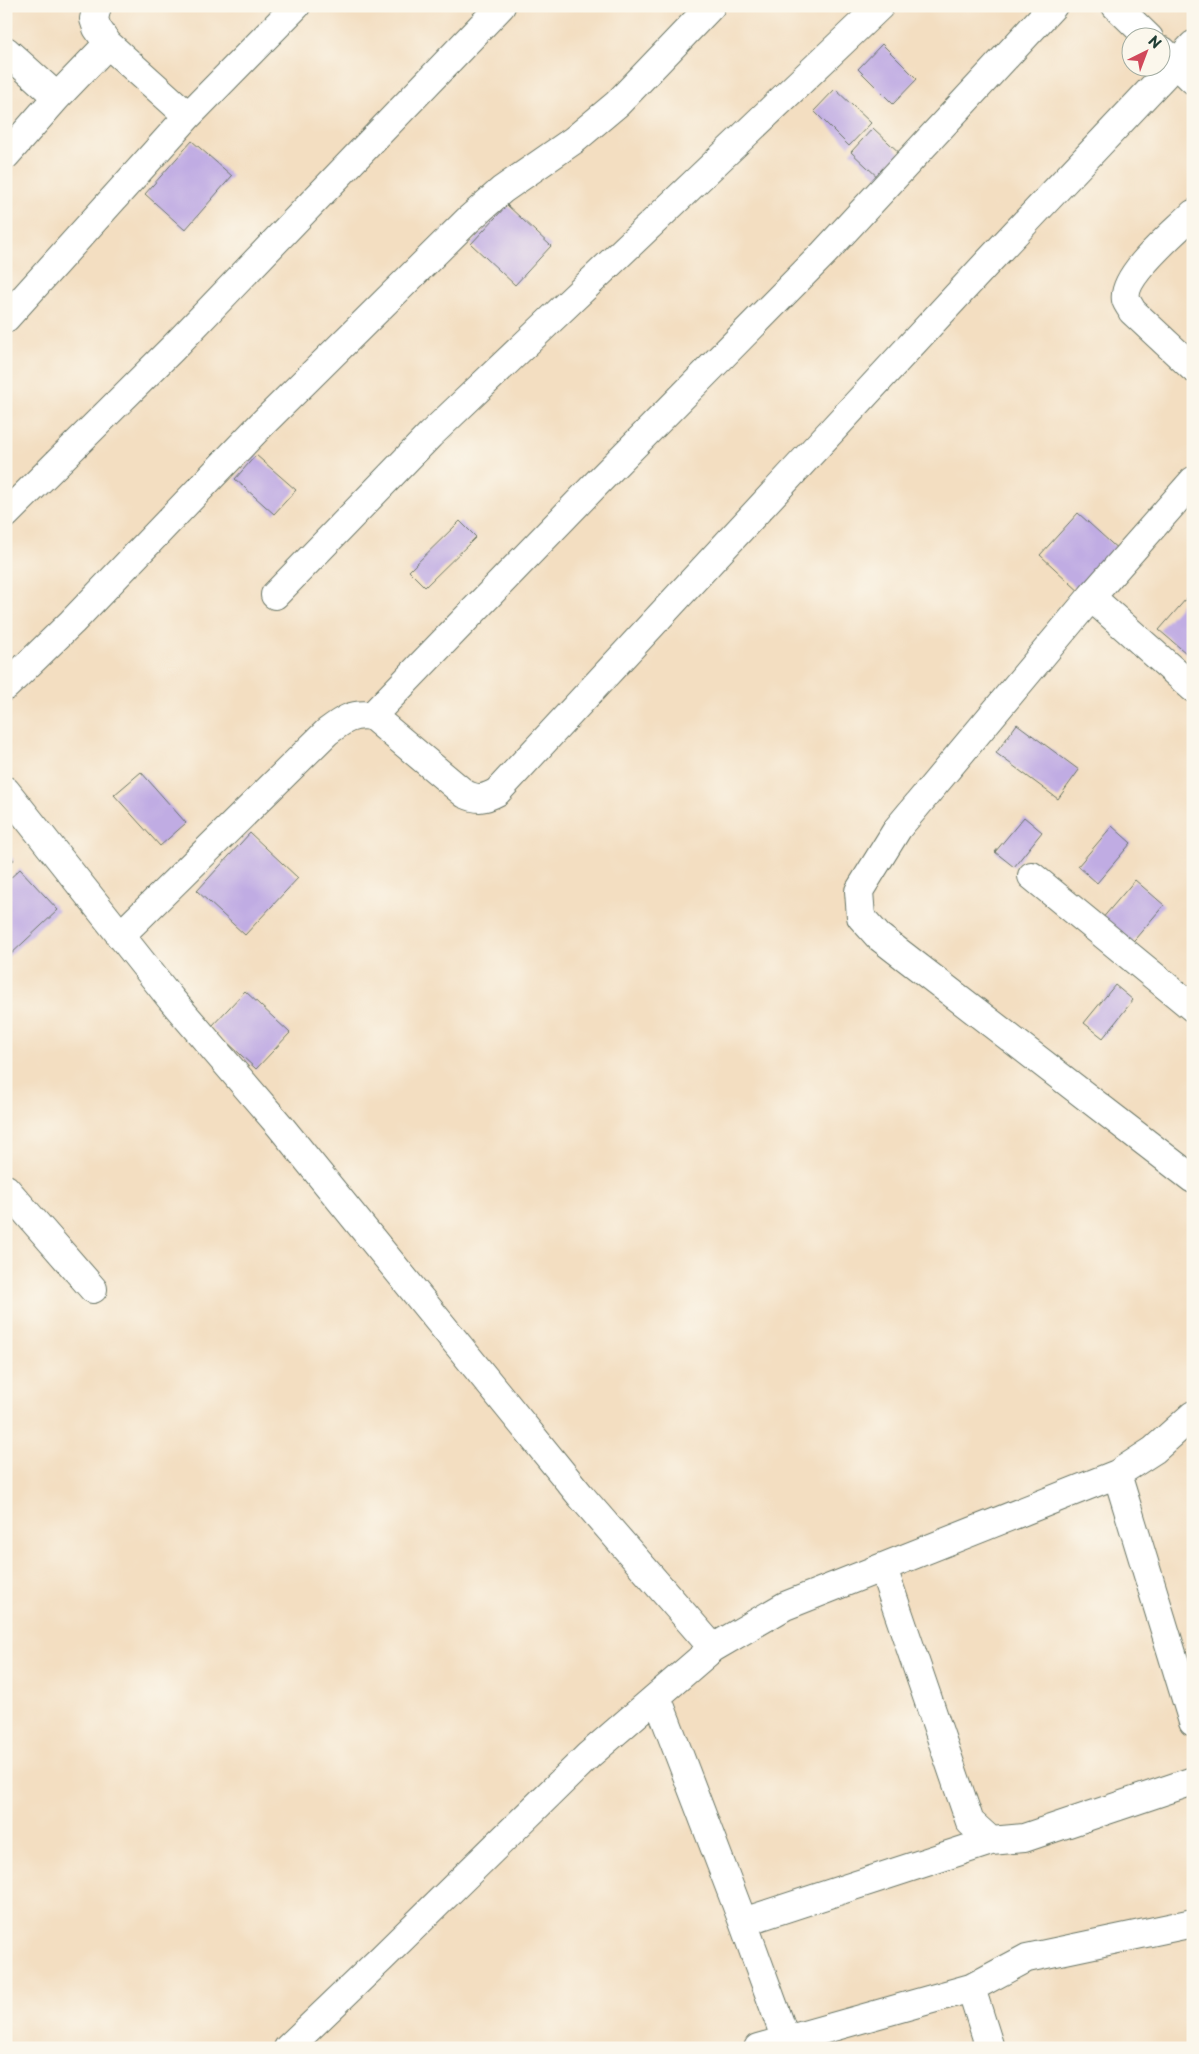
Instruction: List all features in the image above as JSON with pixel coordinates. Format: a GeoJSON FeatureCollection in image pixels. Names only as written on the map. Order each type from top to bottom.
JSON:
{"type":"FeatureCollection","features":[{"type":"Feature","properties":{"kind":"street"},"geometry":{"type":"LineString","coordinates":[[97,6],[94,19],[97,28],[108,44],[188,116]]}},
{"type":"Feature","properties":{"kind":"street"},"geometry":{"type":"LineString","coordinates":[[6,318],[188,116],[296,6]]}},
{"type":"Feature","properties":{"kind":"street"},"geometry":{"type":"LineString","coordinates":[[6,514],[172,349],[501,6]]}},
{"type":"Feature","properties":{"kind":"street"},"geometry":{"type":"LineString","coordinates":[[6,686],[72,622],[262,424],[468,220],[502,190],[574,140],[618,104],[711,6]]}},
{"type":"Feature","properties":{"kind":"street"},"geometry":{"type":"LineString","coordinates":[[275,595],[430,436],[880,6]]}},
{"type":"Feature","properties":{"kind":"street"},"geometry":{"type":"LineString","coordinates":[[372,716],[600,480],[824,253],[1053,6]]}},
{"type":"Feature","properties":{"kind":"street"},"geometry":{"type":"LineString","coordinates":[[1116,6],[1139,28]]}},
{"type":"Feature","properties":{"kind":"street"},"geometry":{"type":"LineString","coordinates":[[6,155],[108,44]]}},
{"type":"Feature","properties":{"kind":"street"},"geometry":{"type":"LineString","coordinates":[[6,51],[58,97]]}},
{"type":"Feature","properties":{"kind":"street"},"geometry":{"type":"LineString","coordinates":[[120,936],[328,732],[342,721],[358,714],[372,716],[465,794],[484,799],[497,792],[977,274],[1181,60]]}},
{"type":"Feature","properties":{"kind":"street"},"geometry":{"type":"LineString","coordinates":[[1193,214],[1135,272],[1128,286],[1126,300],[1132,311],[1193,368]]}},
{"type":"Feature","properties":{"kind":"street"},"geometry":{"type":"LineString","coordinates":[[1193,481],[1091,597],[898,828],[859,891],[861,917],[878,936],[1193,1180]]}},
{"type":"Feature","properties":{"kind":"street"},"geometry":{"type":"LineString","coordinates":[[1091,597],[1193,688]]}},
{"type":"Feature","properties":{"kind":"street"},"geometry":{"type":"LineString","coordinates":[[6,790],[171,999],[280,1126],[580,1495],[713,1648]]}},
{"type":"Feature","properties":{"kind":"street"},"geometry":{"type":"LineString","coordinates":[[1032,876],[1193,1008]]}},
{"type":"Feature","properties":{"kind":"street"},"geometry":{"type":"LineString","coordinates":[[6,1189],[93,1288]]}},
{"type":"Feature","properties":{"kind":"street"},"geometry":{"type":"LineString","coordinates":[[288,2048],[589,1755],[713,1648],[785,1606],[1117,1474],[1154,1450],[1193,1415]]}},
{"type":"Feature","properties":{"kind":"street"},"geometry":{"type":"LineString","coordinates":[[1117,1474],[1193,1722]]}},
{"type":"Feature","properties":{"kind":"street"},"geometry":{"type":"LineString","coordinates":[[882,1568],[970,1822],[991,1841]]}},
{"type":"Feature","properties":{"kind":"street"},"geometry":{"type":"LineString","coordinates":[[657,1697],[744,1922],[786,2040]]}},
{"type":"Feature","properties":{"kind":"street"},"geometry":{"type":"LineString","coordinates":[[744,1922],[991,1841],[1024,1838],[1193,1781]]}},
{"type":"Feature","properties":{"kind":"street"},"geometry":{"type":"LineString","coordinates":[[758,2048],[971,1988],[1027,1958],[1193,1923]]}},
{"type":"Feature","properties":{"kind":"street"},"geometry":{"type":"LineString","coordinates":[[971,1988],[990,2048]]}},
{"type":"Feature","properties":{"kind":"building"},"geometry":{"type":"Polygon","coordinates":[[[882,44],[917,79],[893,104],[858,69],[882,44]]]}},
{"type":"Feature","properties":{"kind":"building"},"geometry":{"type":"Polygon","coordinates":[[[835,89],[871,123],[849,146],[814,111],[835,89]]]}},
{"type":"Feature","properties":{"kind":"building"},"geometry":{"type":"Polygon","coordinates":[[[873,128],[904,157],[882,181],[851,152],[873,128]]]}},
{"type":"Feature","properties":{"kind":"building"},"geometry":{"type":"Polygon","coordinates":[[[192,141],[232,176],[185,230],[145,194],[192,141]]]}},
{"type":"Feature","properties":{"kind":"building"},"geometry":{"type":"Polygon","coordinates":[[[507,205],[551,246],[515,285],[471,244],[507,205]]]}},
{"type":"Feature","properties":{"kind":"building"},"geometry":{"type":"Polygon","coordinates":[[[256,455],[296,490],[274,514],[235,479],[256,455]]]}},
{"type":"Feature","properties":{"kind":"building"},"geometry":{"type":"Polygon","coordinates":[[[1078,513],[1121,552],[1083,595],[1040,555],[1078,513]]]}},
{"type":"Feature","properties":{"kind":"building"},"geometry":{"type":"Polygon","coordinates":[[[460,521],[476,537],[425,587],[409,571],[460,521]]]}},
{"type":"Feature","properties":{"kind":"building"},"geometry":{"type":"Polygon","coordinates":[[[1193,591],[1193,659],[1159,630],[1193,591]]]}},
{"type":"Feature","properties":{"kind":"building"},"geometry":{"type":"Polygon","coordinates":[[[1017,724],[1079,770],[1058,799],[996,753],[1017,724]]]}},
{"type":"Feature","properties":{"kind":"building"},"geometry":{"type":"Polygon","coordinates":[[[141,772],[186,823],[160,846],[114,795],[141,772]]]}},
{"type":"Feature","properties":{"kind":"building"},"geometry":{"type":"Polygon","coordinates":[[[1024,817],[1042,832],[1014,867],[995,852],[1024,817]]]}},
{"type":"Feature","properties":{"kind":"building"},"geometry":{"type":"Polygon","coordinates":[[[1112,826],[1131,843],[1097,883],[1078,866],[1112,826]]]}},
{"type":"Feature","properties":{"kind":"building"},"geometry":{"type":"Polygon","coordinates":[[[250,833],[298,878],[245,935],[197,891],[250,833]]]}},
{"type":"Feature","properties":{"kind":"building"},"geometry":{"type":"Polygon","coordinates":[[[6,851],[14,860],[6,867],[6,851]]]}},
{"type":"Feature","properties":{"kind":"building"},"geometry":{"type":"Polygon","coordinates":[[[20,869],[58,910],[8,957],[6,956],[6,882],[20,869]]]}},
{"type":"Feature","properties":{"kind":"building"},"geometry":{"type":"Polygon","coordinates":[[[1135,880],[1164,905],[1130,945],[1101,920],[1135,880]]]}},
{"type":"Feature","properties":{"kind":"building"},"geometry":{"type":"Polygon","coordinates":[[[1115,985],[1133,1000],[1103,1038],[1084,1023],[1115,985]]]}},
{"type":"Feature","properties":{"kind":"building"},"geometry":{"type":"Polygon","coordinates":[[[245,991],[290,1033],[256,1069],[211,1027],[245,991]]]}}]}
